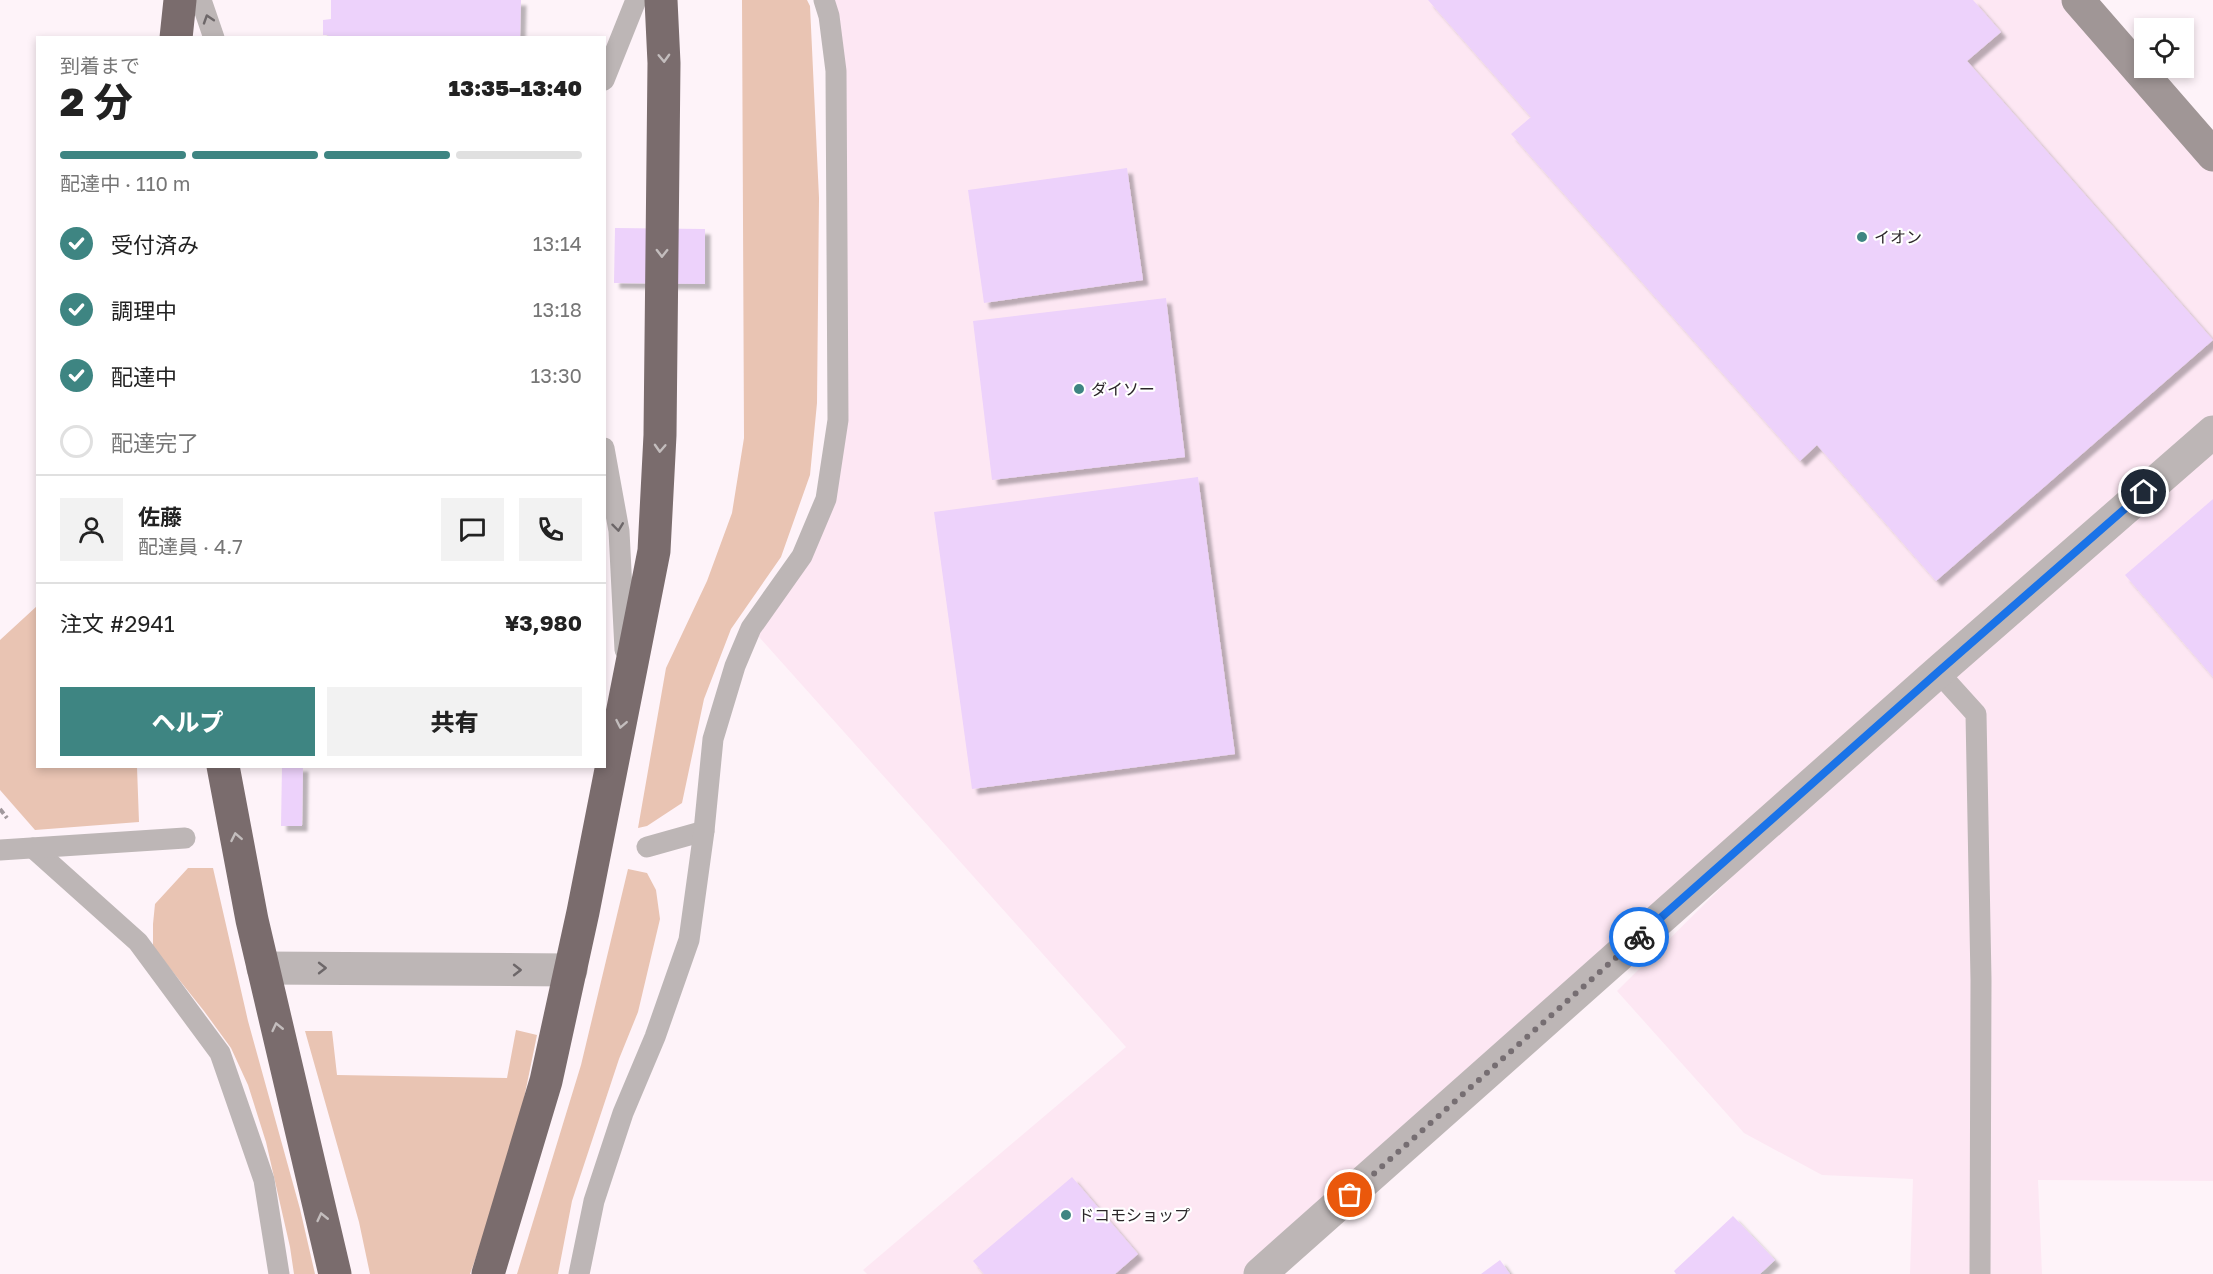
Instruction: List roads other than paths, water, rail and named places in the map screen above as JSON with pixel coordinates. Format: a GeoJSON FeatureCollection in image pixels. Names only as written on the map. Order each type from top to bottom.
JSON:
{"type":"FeatureCollection","features":[{"type":"Feature","properties":{"kind":"highway"},"geometry":{"type":"LineString","coordinates":[[176,36],[180,0]]}},
{"type":"Feature","properties":{"kind":"highway"},"geometry":{"type":"LineString","coordinates":[[488,1274],[546,1081],[571,970],[654,551],[660,435],[664,63],[662,0]]}},
{"type":"Feature","properties":{"kind":"highway"},"geometry":{"type":"LineString","coordinates":[[223,768],[252,920],[335,1274]]}},
{"type":"Feature","properties":{"kind":"street"},"geometry":{"type":"LineString","coordinates":[[2078,0],[2213,155]]}},
{"type":"Feature","properties":{"kind":"street"},"geometry":{"type":"LineString","coordinates":[[1260,1274],[1938,672],[2213,432]]}},
{"type":"Feature","properties":{"kind":"street"},"geometry":{"type":"LineString","coordinates":[[263,968],[571,970]]}},
{"type":"Feature","properties":{"kind":"lane"},"geometry":{"type":"LineString","coordinates":[[201,0],[213,36]]}},
{"type":"Feature","properties":{"kind":"lane"},"geometry":{"type":"LineString","coordinates":[[606,75],[636,0]]}},
{"type":"Feature","properties":{"kind":"lane"},"geometry":{"type":"LineString","coordinates":[[579,1274],[594,1201],[623,1113],[655,1037],[689,940],[704,831],[713,739],[735,666],[751,628],[802,556],[826,499],[838,420],[836,71],[829,16],[824,0]]}},
{"type":"Feature","properties":{"kind":"lane"},"geometry":{"type":"LineString","coordinates":[[606,459],[619,531],[627,693]]}},
{"type":"Feature","properties":{"kind":"lane"},"geometry":{"type":"LineString","coordinates":[[1938,672],[1976,714],[1981,980],[1980,1274]]}},
{"type":"Feature","properties":{"kind":"lane"},"geometry":{"type":"LineString","coordinates":[[647,847],[704,831]]}},
{"type":"Feature","properties":{"kind":"lane"},"geometry":{"type":"LineString","coordinates":[[0,850],[185,838]]}},
{"type":"Feature","properties":{"kind":"lane"},"geometry":{"type":"LineString","coordinates":[[33,848],[138,942],[220,1053],[264,1180],[279,1274]]}},
{"type":"Feature","properties":{"kind":"place","name":"イオン"},"geometry":{"type":"Point","coordinates":[1862,237]}},
{"type":"Feature","properties":{"kind":"place","name":"ダイソー"},"geometry":{"type":"Point","coordinates":[1079,389]}},
{"type":"Feature","properties":{"kind":"place","name":"ドコモショップ"},"geometry":{"type":"Point","coordinates":[1066,1215]}}]}
